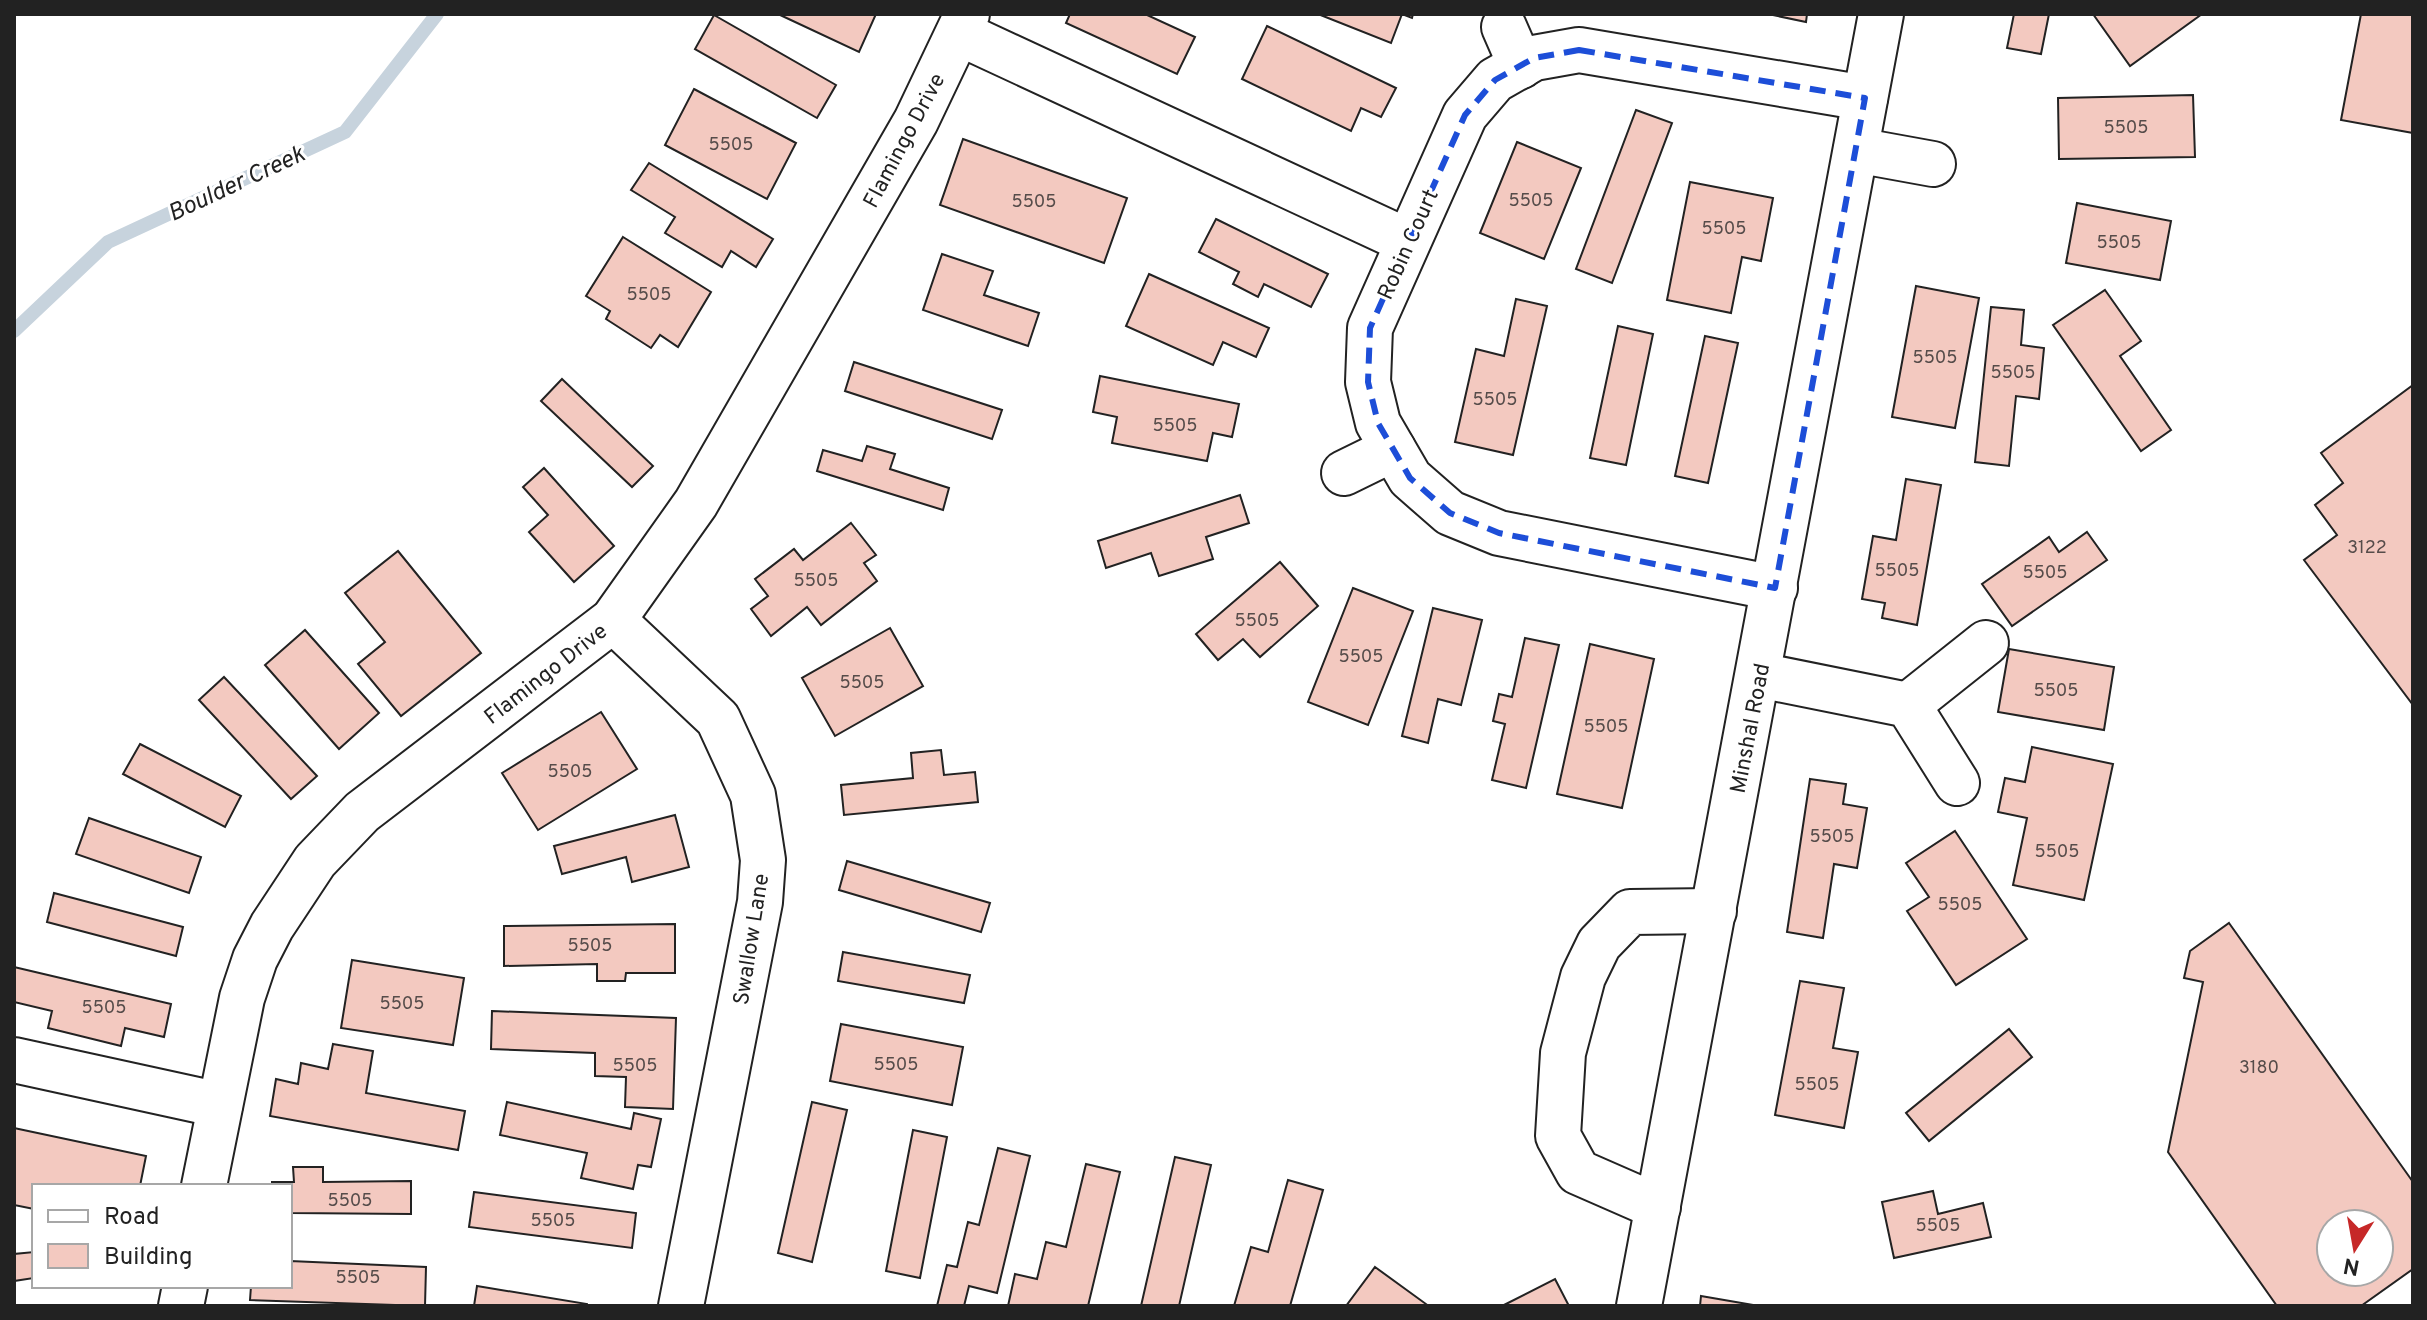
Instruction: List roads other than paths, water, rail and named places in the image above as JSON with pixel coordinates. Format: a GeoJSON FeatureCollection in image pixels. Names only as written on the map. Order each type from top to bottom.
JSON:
{"type":"FeatureCollection","features":[{"type":"Feature","properties":{"kind":"street","name":"Minshal Road"},"geometry":{"type":"LineString","coordinates":[[1639,1306],[1881,14]]}},
{"type":"Feature","properties":{"kind":"street"},"geometry":{"type":"LineString","coordinates":[[963,23],[1407,241]]}},
{"type":"Feature","properties":{"kind":"street","name":"Flamingo Drive"},"geometry":{"type":"LineString","coordinates":[[204,1184],[242,998],[255,959],[272,926],[315,861],[362,812],[613,620],[696,503],[916,121],[963,23]]}},
{"type":"Feature","properties":{"kind":"street","name":"Robin Court"},"geometry":{"type":"LineString","coordinates":[[1775,588],[1499,533],[1450,513],[1410,478],[1378,423],[1368,382],[1370,328],[1465,115],[1495,80],[1512,46],[1534,58],[1579,50],[1865,98]]}},
{"type":"Feature","properties":{"kind":"street"},"geometry":{"type":"LineString","coordinates":[[1856,150],[1933,164]]}},
{"type":"Feature","properties":{"kind":"street"},"geometry":{"type":"LineString","coordinates":[[1344,473],[1393,449]]}},
{"type":"Feature","properties":{"kind":"street","name":"Swallow Lane"},"geometry":{"type":"LineString","coordinates":[[613,620],[718,719],[753,795],[763,860],[760,902],[681,1306]]}},
{"type":"Feature","properties":{"kind":"street"},"geometry":{"type":"LineString","coordinates":[[1908,705],[1986,643]]}},
{"type":"Feature","properties":{"kind":"street"},"geometry":{"type":"LineString","coordinates":[[1759,675],[1908,705],[1957,783]]}},
{"type":"Feature","properties":{"kind":"street"},"geometry":{"type":"LineString","coordinates":[[1658,1207],[1578,1172],[1558,1136],[1563,1053],[1583,977],[1599,944],[1630,912],[1714,911]]}},
{"type":"Feature","properties":{"kind":"street"},"geometry":{"type":"LineString","coordinates":[[14,1060],[220,1105]]}},
{"type":"Feature","properties":{"kind":"waterway","name":"Boulder Creek"},"geometry":{"type":"LineString","coordinates":[[14,331],[108,242],[345,132],[437,14]]}}]}
